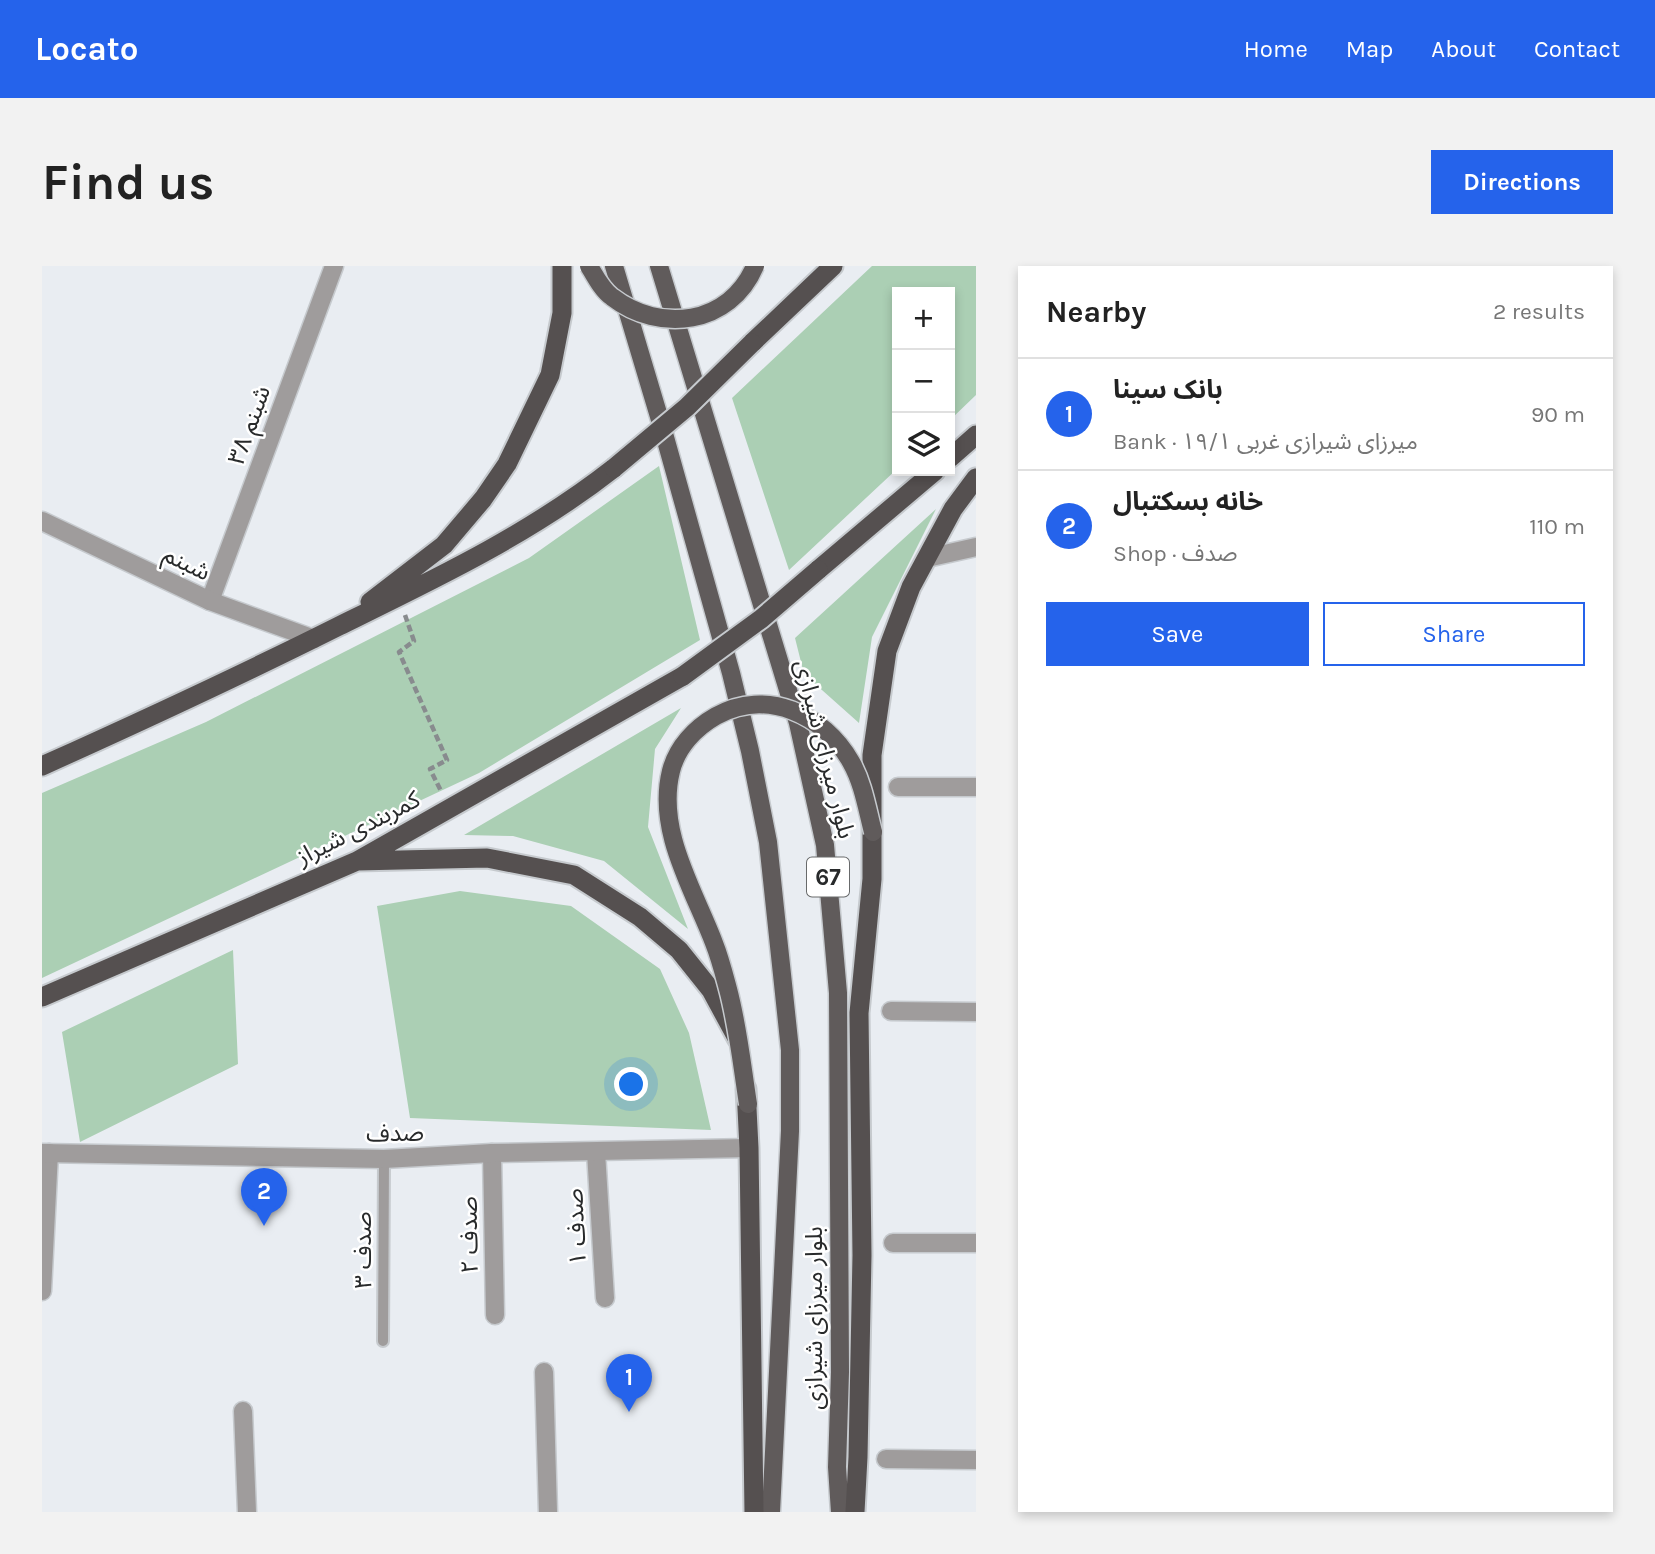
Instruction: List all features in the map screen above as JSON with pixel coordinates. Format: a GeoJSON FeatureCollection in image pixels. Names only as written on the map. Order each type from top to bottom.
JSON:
{"type":"FeatureCollection","features":[{"type":"Feature","properties":{"kind":"highway"},"geometry":{"type":"LineString","coordinates":[[340,626],[444,545],[483,499],[507,464],[550,374],[562,313],[562,266]]}},
{"type":"Feature","properties":{"kind":"highway"},"geometry":{"type":"LineString","coordinates":[[42,766],[168,710],[399,598],[515,537],[575,499],[687,407],[833,266]]}},
{"type":"Feature","properties":{"kind":"highway"},"geometry":{"type":"LineString","coordinates":[[955,454],[976,435]]}},
{"type":"Feature","properties":{"kind":"highway","name":"کمربندی شیراز"},"geometry":{"type":"LineString","coordinates":[[42,997],[357,861],[682,676],[761,619],[929,476]]}},
{"type":"Feature","properties":{"kind":"highway"},"geometry":{"type":"LineString","coordinates":[[855,1512],[862,1255],[859,1013],[872,879],[872,755],[887,651],[911,587],[953,509],[976,478]]}},
{"type":"Feature","properties":{"kind":"highway"},"geometry":{"type":"LineString","coordinates":[[357,861],[487,858],[574,875],[640,917],[679,950],[711,990],[737,1038],[748,1104],[754,1512]]}},
{"type":"Feature","properties":{"kind":"main road"},"geometry":{"type":"LineString","coordinates":[[589,266],[610,296],[642,315],[684,320],[710,313],[730,300],[750,278],[755,266]]}},
{"type":"Feature","properties":{"kind":"main road","name":"بلوار میرزای شیرازی"},"geometry":{"type":"LineString","coordinates":[[614,266],[732,673],[768,842],[790,1050],[790,1131],[771,1512]]}},
{"type":"Feature","properties":{"kind":"main road","name":"بلوار میرزای شیرازی"},"geometry":{"type":"LineString","coordinates":[[659,266],[798,723],[825,845],[838,993],[840,1372],[837,1467],[840,1512]]}},
{"type":"Feature","properties":{"kind":"main road"},"geometry":{"type":"LineString","coordinates":[[748,1104],[729,992],[669,823],[671,771],[681,747],[702,724],[730,708],[761,704],[790,708],[820,726],[850,761],[863,790],[873,832]]}},
{"type":"Feature","properties":{"kind":"street","name":"شبنم ۳۸"},"geometry":{"type":"LineString","coordinates":[[210,601],[334,266]]}},
{"type":"Feature","properties":{"kind":"street","name":"شبنم"},"geometry":{"type":"LineString","coordinates":[[42,521],[210,601],[314,639]]}},
{"type":"Feature","properties":{"kind":"street"},"geometry":{"type":"LineString","coordinates":[[927,558],[976,547]]}},
{"type":"Feature","properties":{"kind":"street"},"geometry":{"type":"LineString","coordinates":[[898,787],[976,787]]}},
{"type":"Feature","properties":{"kind":"street"},"geometry":{"type":"LineString","coordinates":[[891,1011],[976,1012]]}},
{"type":"Feature","properties":{"kind":"street","name":"صدف"},"geometry":{"type":"LineString","coordinates":[[46,1153],[384,1159],[492,1153],[749,1147]]}},
{"type":"Feature","properties":{"kind":"street","name":"۱ صدف"},"geometry":{"type":"LineString","coordinates":[[596,1152],[605,1298]]}},
{"type":"Feature","properties":{"kind":"street"},"geometry":{"type":"LineString","coordinates":[[42,1292],[46,1153]]}},
{"type":"Feature","properties":{"kind":"street","name":"۲ صدف"},"geometry":{"type":"LineString","coordinates":[[492,1153],[495,1315]]}},
{"type":"Feature","properties":{"kind":"street"},"geometry":{"type":"LineString","coordinates":[[893,1243],[976,1242]]}},
{"type":"Feature","properties":{"kind":"street"},"geometry":{"type":"LineString","coordinates":[[544,1372],[548,1512]]}},
{"type":"Feature","properties":{"kind":"street"},"geometry":{"type":"LineString","coordinates":[[243,1410],[247,1512]]}},
{"type":"Feature","properties":{"kind":"street"},"geometry":{"type":"LineString","coordinates":[[886,1458],[976,1460]]}},
{"type":"Feature","properties":{"kind":"lane","name":"صدف ۳"},"geometry":{"type":"LineString","coordinates":[[383,1341],[384,1159]]}},
{"type":"Feature","properties":{"kind":"path"},"geometry":{"type":"LineString","coordinates":[[399,598],[414,641],[399,652],[447,760],[430,769],[449,808]]}},
{"type":"Feature","properties":{"kind":"green space"},"geometry":{"type":"Polygon","coordinates":[[[872,266],[976,266],[976,395],[955,415],[955,287],[892,287],[892,474],[789,570],[732,398],[872,266]]]}},
{"type":"Feature","properties":{"kind":"green space"},"geometry":{"type":"Polygon","coordinates":[[[659,466],[700,640],[479,773],[42,978],[42,793],[206,722],[529,558],[659,466]]]}},
{"type":"Feature","properties":{"kind":"green space"},"geometry":{"type":"Polygon","coordinates":[[[936,509],[872,637],[859,723],[804,674],[795,638],[936,509]]]}},
{"type":"Feature","properties":{"kind":"green space"},"geometry":{"type":"Polygon","coordinates":[[[681,708],[655,749],[648,827],[688,929],[604,861],[513,836],[464,835],[681,708]]]}},
{"type":"Feature","properties":{"kind":"green space"},"geometry":{"type":"Polygon","coordinates":[[[460,891],[571,906],[660,969],[689,1033],[711,1130],[410,1118],[377,906],[460,891]]]}},
{"type":"Feature","properties":{"kind":"green space"},"geometry":{"type":"Polygon","coordinates":[[[233,950],[238,1064],[80,1142],[62,1032],[233,950]]]}},
{"type":"Feature","properties":{"kind":"place","name":"خانه بسکتبال"},"geometry":{"type":"Point","coordinates":[264,1226]}},
{"type":"Feature","properties":{"kind":"place","name":"بانک سینا"},"geometry":{"type":"Point","coordinates":[629,1412]}}]}
